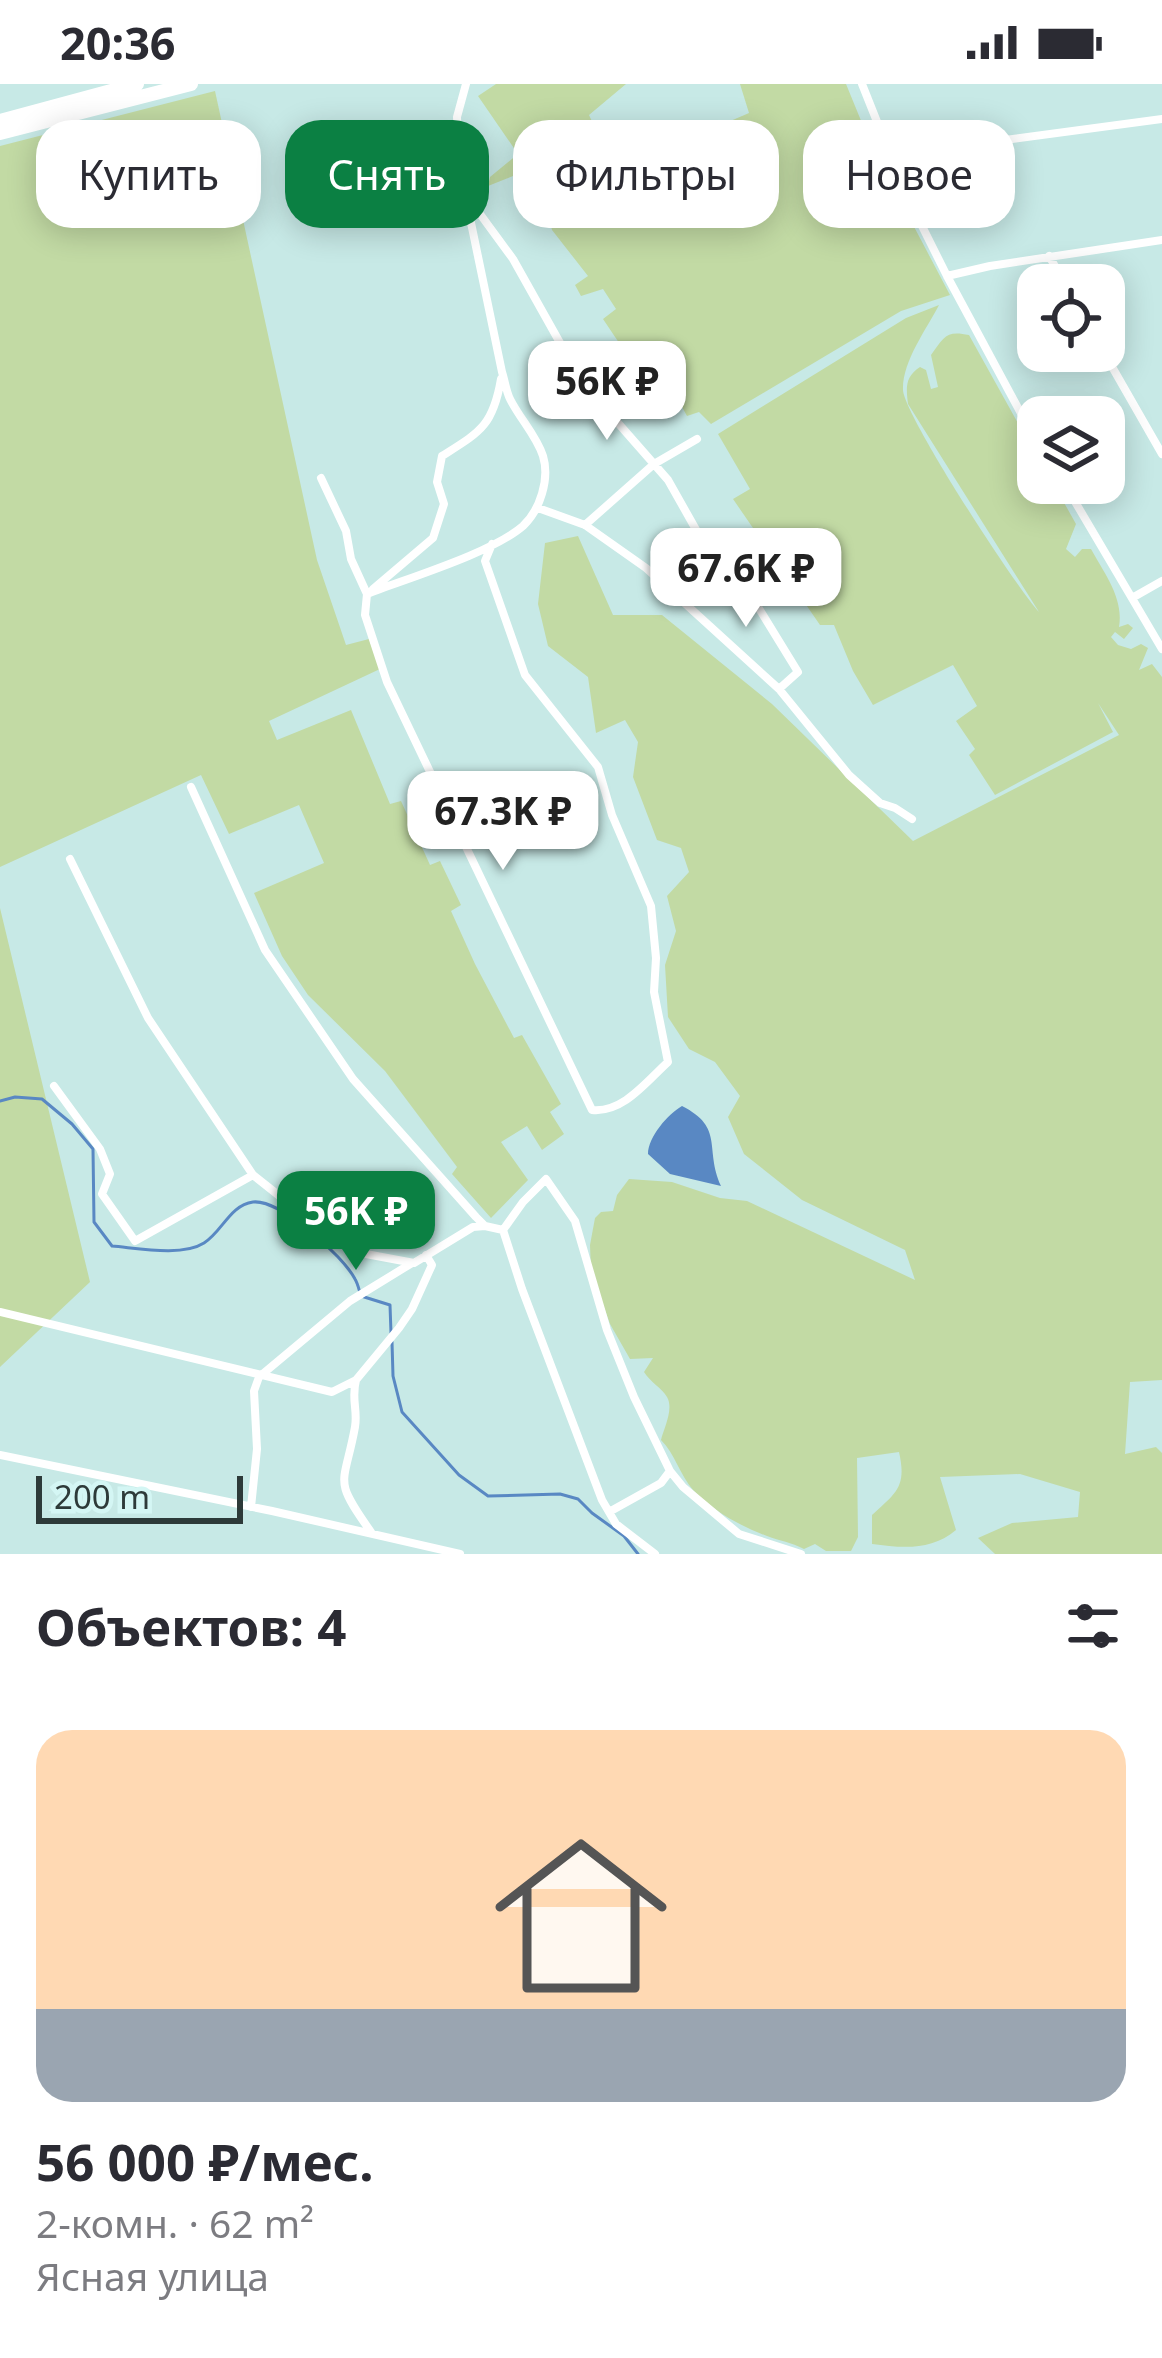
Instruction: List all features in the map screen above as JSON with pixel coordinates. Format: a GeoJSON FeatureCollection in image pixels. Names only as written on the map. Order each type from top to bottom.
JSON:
{"type":"FeatureCollection","features":[{"type":"Feature","properties":{"kind":"highway"},"geometry":{"type":"LineString","coordinates":[[0,121],[137,84]]}},
{"type":"Feature","properties":{"kind":"highway"},"geometry":{"type":"LineString","coordinates":[[0,133],[191,84]]}},
{"type":"Feature","properties":{"kind":"street"},"geometry":{"type":"LineString","coordinates":[[457,120],[466,84]]}},
{"type":"Feature","properties":{"kind":"street"},"geometry":{"type":"LineString","coordinates":[[862,84],[877,120]]}},
{"type":"Feature","properties":{"kind":"street"},"geometry":{"type":"LineString","coordinates":[[1015,139],[1162,119]]}},
{"type":"Feature","properties":{"kind":"street"},"geometry":{"type":"LineString","coordinates":[[489,227],[513,259],[582,382],[668,480],[703,542],[736,572],[798,672],[779,689]]}},
{"type":"Feature","properties":{"kind":"street"},"geometry":{"type":"LineString","coordinates":[[367,594],[492,544],[520,529],[538,508],[545,462],[509,398],[471,228]]}},
{"type":"Feature","properties":{"kind":"street"},"geometry":{"type":"LineString","coordinates":[[923,228],[1017,406]]}},
{"type":"Feature","properties":{"kind":"street"},"geometry":{"type":"LineString","coordinates":[[947,276],[1049,256],[1161,243]]}},
{"type":"Feature","properties":{"kind":"street"},"geometry":{"type":"LineString","coordinates":[[1049,256],[1054,264]]}},
{"type":"Feature","properties":{"kind":"street"},"geometry":{"type":"LineString","coordinates":[[367,594],[433,538],[444,504],[436,482],[442,456],[484,427],[497,403],[502,372]]}},
{"type":"Feature","properties":{"kind":"street"},"geometry":{"type":"LineString","coordinates":[[1115,372],[1162,454]]}},
{"type":"Feature","properties":{"kind":"street"},"geometry":{"type":"LineString","coordinates":[[585,525],[654,464],[697,439]]}},
{"type":"Feature","properties":{"kind":"street"},"geometry":{"type":"LineString","coordinates":[[321,478],[346,531],[351,559],[367,594],[365,614],[387,682],[592,1110],[604,1111],[617,1108],[668,1062],[654,992],[651,906],[612,815],[598,767],[525,675],[485,561],[492,544]]}},
{"type":"Feature","properties":{"kind":"street"},"geometry":{"type":"LineString","coordinates":[[1076,504],[1162,649]]}},
{"type":"Feature","properties":{"kind":"street"},"geometry":{"type":"LineString","coordinates":[[538,508],[585,525],[646,568],[779,689],[849,775],[880,803],[912,819]]}},
{"type":"Feature","properties":{"kind":"street"},"geometry":{"type":"LineString","coordinates":[[1132,598],[1162,580]]}},
{"type":"Feature","properties":{"kind":"street"},"geometry":{"type":"LineString","coordinates":[[191,787],[269,956],[353,1079],[485,1226]]}},
{"type":"Feature","properties":{"kind":"street"},"geometry":{"type":"LineString","coordinates":[[70,860],[148,1018],[253,1174],[366,1254],[412,1263]]}},
{"type":"Feature","properties":{"kind":"street"},"geometry":{"type":"LineString","coordinates":[[54,1086],[100,1148],[110,1174],[103,1194],[135,1241],[253,1174]]}},
{"type":"Feature","properties":{"kind":"street"},"geometry":{"type":"LineString","coordinates":[[503,1230],[546,1179],[575,1221],[608,1330],[670,1471],[739,1534],[799,1554]]}},
{"type":"Feature","properties":{"kind":"street"},"geometry":{"type":"LineString","coordinates":[[251,1507],[257,1449],[254,1391],[262,1375],[350,1301],[412,1263],[473,1227],[503,1230]]}},
{"type":"Feature","properties":{"kind":"street"},"geometry":{"type":"LineString","coordinates":[[503,1230],[555,1379],[609,1512],[616,1524],[655,1554]]}},
{"type":"Feature","properties":{"kind":"street"},"geometry":{"type":"LineString","coordinates":[[0,1312],[332,1392],[356,1380],[399,1328],[432,1264],[426,1255]]}},
{"type":"Feature","properties":{"kind":"street"},"geometry":{"type":"LineString","coordinates":[[356,1380],[352,1403],[357,1420],[342,1480],[347,1499],[372,1534]]}},
{"type":"Feature","properties":{"kind":"street"},"geometry":{"type":"LineString","coordinates":[[0,1455],[460,1554]]}},
{"type":"Feature","properties":{"kind":"street"},"geometry":{"type":"LineString","coordinates":[[609,1512],[661,1483],[670,1471]]}},
{"type":"Feature","properties":{"kind":"green space"},"geometry":{"type":"Polygon","coordinates":[[[496,84],[626,84],[589,115],[591,120],[513,120],[513,147],[478,96],[496,84]]]}},
{"type":"Feature","properties":{"kind":"green space"},"geometry":{"type":"Polygon","coordinates":[[[740,84],[846,84],[861,120],[803,120],[803,228],[915,228],[950,295],[901,311],[711,424],[699,412],[687,416],[681,405],[664,410],[603,319],[616,309],[603,289],[581,296],[575,285],[588,276],[552,230],[779,228],[779,120],[733,120],[749,113],[740,84]]]}},
{"type":"Feature","properties":{"kind":"green space"},"geometry":{"type":"Polygon","coordinates":[[[215,91],[221,120],[102,120],[215,91]]]}},
{"type":"Feature","properties":{"kind":"green space"},"geometry":{"type":"Polygon","coordinates":[[[36,137],[36,228],[245,228],[317,560],[346,645],[369,639],[380,669],[269,721],[277,740],[351,710],[390,804],[401,801],[430,865],[440,861],[461,905],[451,911],[514,1038],[522,1035],[561,1104],[550,1112],[564,1134],[542,1150],[527,1126],[501,1142],[528,1180],[491,1218],[452,1174],[457,1167],[385,1071],[308,995],[282,956],[254,893],[324,863],[299,805],[229,834],[201,775],[0,867],[0,146],[36,137]]]}},
{"type":"Feature","properties":{"kind":"green space"},"geometry":{"type":"Polygon","coordinates":[[[513,158],[513,176],[489,186],[490,177],[513,158]]]}},
{"type":"Feature","properties":{"kind":"green space"},"geometry":{"type":"Polygon","coordinates":[[[939,305],[911,357],[903,390],[908,406],[941,465],[1027,597],[1039,612],[908,404],[909,379],[920,367],[926,370],[931,389],[938,387],[931,355],[946,336],[955,333],[969,335],[1017,422],[1017,504],[1065,504],[1076,524],[1066,549],[1075,557],[1082,549],[1091,549],[1116,596],[1119,627],[1128,624],[1133,628],[1124,639],[1115,632],[1111,637],[1131,649],[1141,644],[1148,648],[1139,670],[1152,664],[1162,677],[1162,1380],[1130,1382],[1125,1454],[1156,1447],[1162,1453],[1162,1554],[995,1554],[978,1538],[1012,1523],[1078,1517],[1080,1492],[1020,1474],[940,1477],[956,1530],[927,1545],[872,1544],[872,1515],[900,1482],[899,1452],[857,1458],[858,1537],[851,1551],[826,1551],[815,1544],[804,1549],[747,1528],[718,1511],[684,1478],[661,1440],[669,1402],[644,1372],[653,1358],[630,1359],[610,1324],[591,1271],[595,1218],[613,1211],[629,1179],[672,1182],[720,1198],[747,1201],[915,1280],[905,1250],[802,1200],[744,1154],[728,1117],[740,1096],[715,1062],[689,1049],[668,1017],[665,965],[676,931],[667,896],[689,872],[681,848],[657,840],[633,777],[638,742],[625,720],[596,733],[588,677],[548,646],[538,604],[545,543],[578,536],[613,615],[662,615],[772,704],[913,841],[1119,735],[1098,703],[1113,732],[995,795],[969,755],[975,749],[956,721],[977,706],[953,665],[873,705],[834,625],[820,625],[733,499],[750,489],[718,434],[906,318],[939,305]]]}},
{"type":"Feature","properties":{"kind":"green space"},"geometry":{"type":"Polygon","coordinates":[[[0,908],[90,1282],[0,1367],[0,908]]]}},
{"type":"Feature","properties":{"kind":"water"},"geometry":{"type":"Polygon","coordinates":[[[682,1106],[709,1131],[721,1186],[670,1174],[648,1154],[660,1127],[682,1106]]]}},
{"type":"Feature","properties":{"kind":"waterway"},"geometry":{"type":"LineString","coordinates":[[0,1101],[42,1099],[93,1149],[94,1222],[112,1246],[195,1247],[238,1208],[253,1202],[265,1204],[294,1219],[325,1244],[348,1269],[361,1296],[390,1305],[391,1333]]}},
{"type":"Feature","properties":{"kind":"waterway"},"geometry":{"type":"LineString","coordinates":[[392,1342],[393,1376],[402,1412],[459,1475],[488,1496],[560,1494],[578,1499],[624,1536],[638,1554]]}}]}
